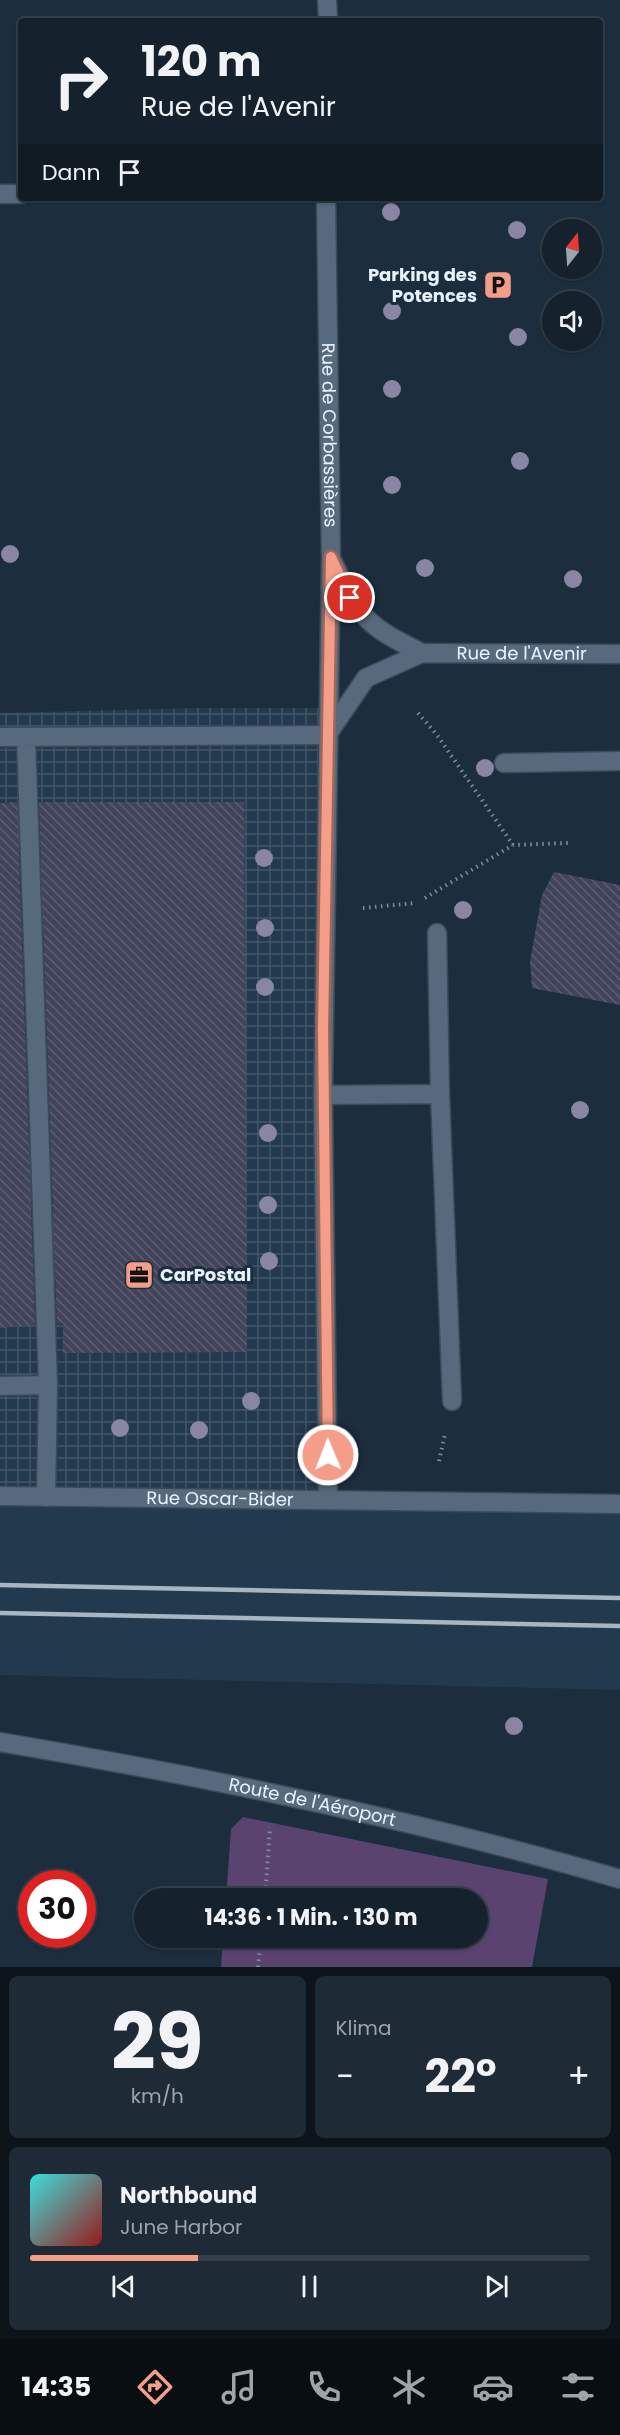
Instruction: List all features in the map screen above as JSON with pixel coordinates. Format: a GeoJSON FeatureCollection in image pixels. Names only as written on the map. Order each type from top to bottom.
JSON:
{"type":"FeatureCollection","features":[{"type":"Feature","properties":{"kind":"street"},"geometry":{"type":"LineString","coordinates":[[327,0],[328,18]]}},
{"type":"Feature","properties":{"kind":"street"},"geometry":{"type":"LineString","coordinates":[[0,194],[18,194]]}},
{"type":"Feature","properties":{"kind":"street","name":"Rue de Corbassières"},"geometry":{"type":"LineString","coordinates":[[327,201],[331,557],[323,1095],[328,1499]]}},
{"type":"Feature","properties":{"kind":"street","name":"Rue de l'Avenir"},"geometry":{"type":"LineString","coordinates":[[331,557],[350,598],[366,620],[387,636],[422,653]]}},
{"type":"Feature","properties":{"kind":"street","name":"Rue de l'Avenir"},"geometry":{"type":"LineString","coordinates":[[327,735],[366,678],[422,653],[620,654]]}},
{"type":"Feature","properties":{"kind":"street"},"geometry":{"type":"LineString","coordinates":[[0,737],[327,735]]}},
{"type":"Feature","properties":{"kind":"street"},"geometry":{"type":"LineString","coordinates":[[26,737],[48,1385],[46,1497]]}},
{"type":"Feature","properties":{"kind":"street"},"geometry":{"type":"LineString","coordinates":[[504,763],[620,761]]}},
{"type":"Feature","properties":{"kind":"street"},"geometry":{"type":"LineString","coordinates":[[437,933],[440,1094],[452,1401]]}},
{"type":"Feature","properties":{"kind":"street"},"geometry":{"type":"LineString","coordinates":[[323,1095],[440,1094]]}},
{"type":"Feature","properties":{"kind":"street"},"geometry":{"type":"LineString","coordinates":[[0,1386],[48,1385]]}},
{"type":"Feature","properties":{"kind":"street","name":"Rue Oscar-Bider"},"geometry":{"type":"LineString","coordinates":[[0,1496],[620,1504]]}},
{"type":"Feature","properties":{"kind":"street","name":"Route de l'Aéroport"},"geometry":{"type":"LineString","coordinates":[[0,1742],[272,1793],[382,1818],[620,1879]]}},
{"type":"Feature","properties":{"kind":"path"},"geometry":{"type":"LineString","coordinates":[[418,712],[437,735],[513,844]]}},
{"type":"Feature","properties":{"kind":"path"},"geometry":{"type":"LineString","coordinates":[[363,908],[415,904],[513,844],[569,843]]}},
{"type":"Feature","properties":{"kind":"path"},"geometry":{"type":"LineString","coordinates":[[266,1888],[272,1793]]}},
{"type":"Feature","properties":{"kind":"path"},"geometry":{"type":"LineString","coordinates":[[258,1967],[260,1948]]}},
{"type":"Feature","properties":{"kind":"shaded area"},"geometry":{"type":"Polygon","coordinates":[[[196,708],[327,708],[328,1499],[0,1496],[0,713],[196,708]]]}},
{"type":"Feature","properties":{"kind":"shaded area"},"geometry":{"type":"Polygon","coordinates":[[[0,1496],[620,1504],[620,1690],[0,1675],[0,1496]]]}},
{"type":"Feature","properties":{"kind":"shaded area"},"geometry":{"type":"Polygon","coordinates":[[[243,1817],[548,1879],[532,1967],[221,1967],[222,1948],[488,1948],[488,1888],[227,1888],[231,1829],[243,1817]]]}},
{"type":"Feature","properties":{"kind":"building"},"geometry":{"type":"Polygon","coordinates":[[[17,802],[35,1325],[0,1328],[0,803],[17,802]]]}},
{"type":"Feature","properties":{"kind":"building"},"geometry":{"type":"Polygon","coordinates":[[[39,802],[244,802],[247,1352],[63,1353],[63,1323],[57,1324],[39,802]]]}},
{"type":"Feature","properties":{"kind":"building"},"geometry":{"type":"Polygon","coordinates":[[[554,872],[620,885],[620,1005],[532,988],[530,961],[542,895],[554,872]]]}},
{"type":"Feature","properties":{"kind":"railway"},"geometry":{"type":"LineString","coordinates":[[0,1585],[620,1598]]}},
{"type":"Feature","properties":{"kind":"railway"},"geometry":{"type":"LineString","coordinates":[[0,1613],[620,1626]]}},
{"type":"Feature","properties":{"kind":"place","name":"Parking des Potences"},"geometry":{"type":"Point","coordinates":[498,285]}},
{"type":"Feature","properties":{"kind":"place","name":"CarPostal"},"geometry":{"type":"Point","coordinates":[139,1275]}},
{"type":"Feature","properties":{"kind":"route"},"geometry":{"type":"LineString","coordinates":[[328,1455],[323,1030],[331,557],[350,598]]}}]}
